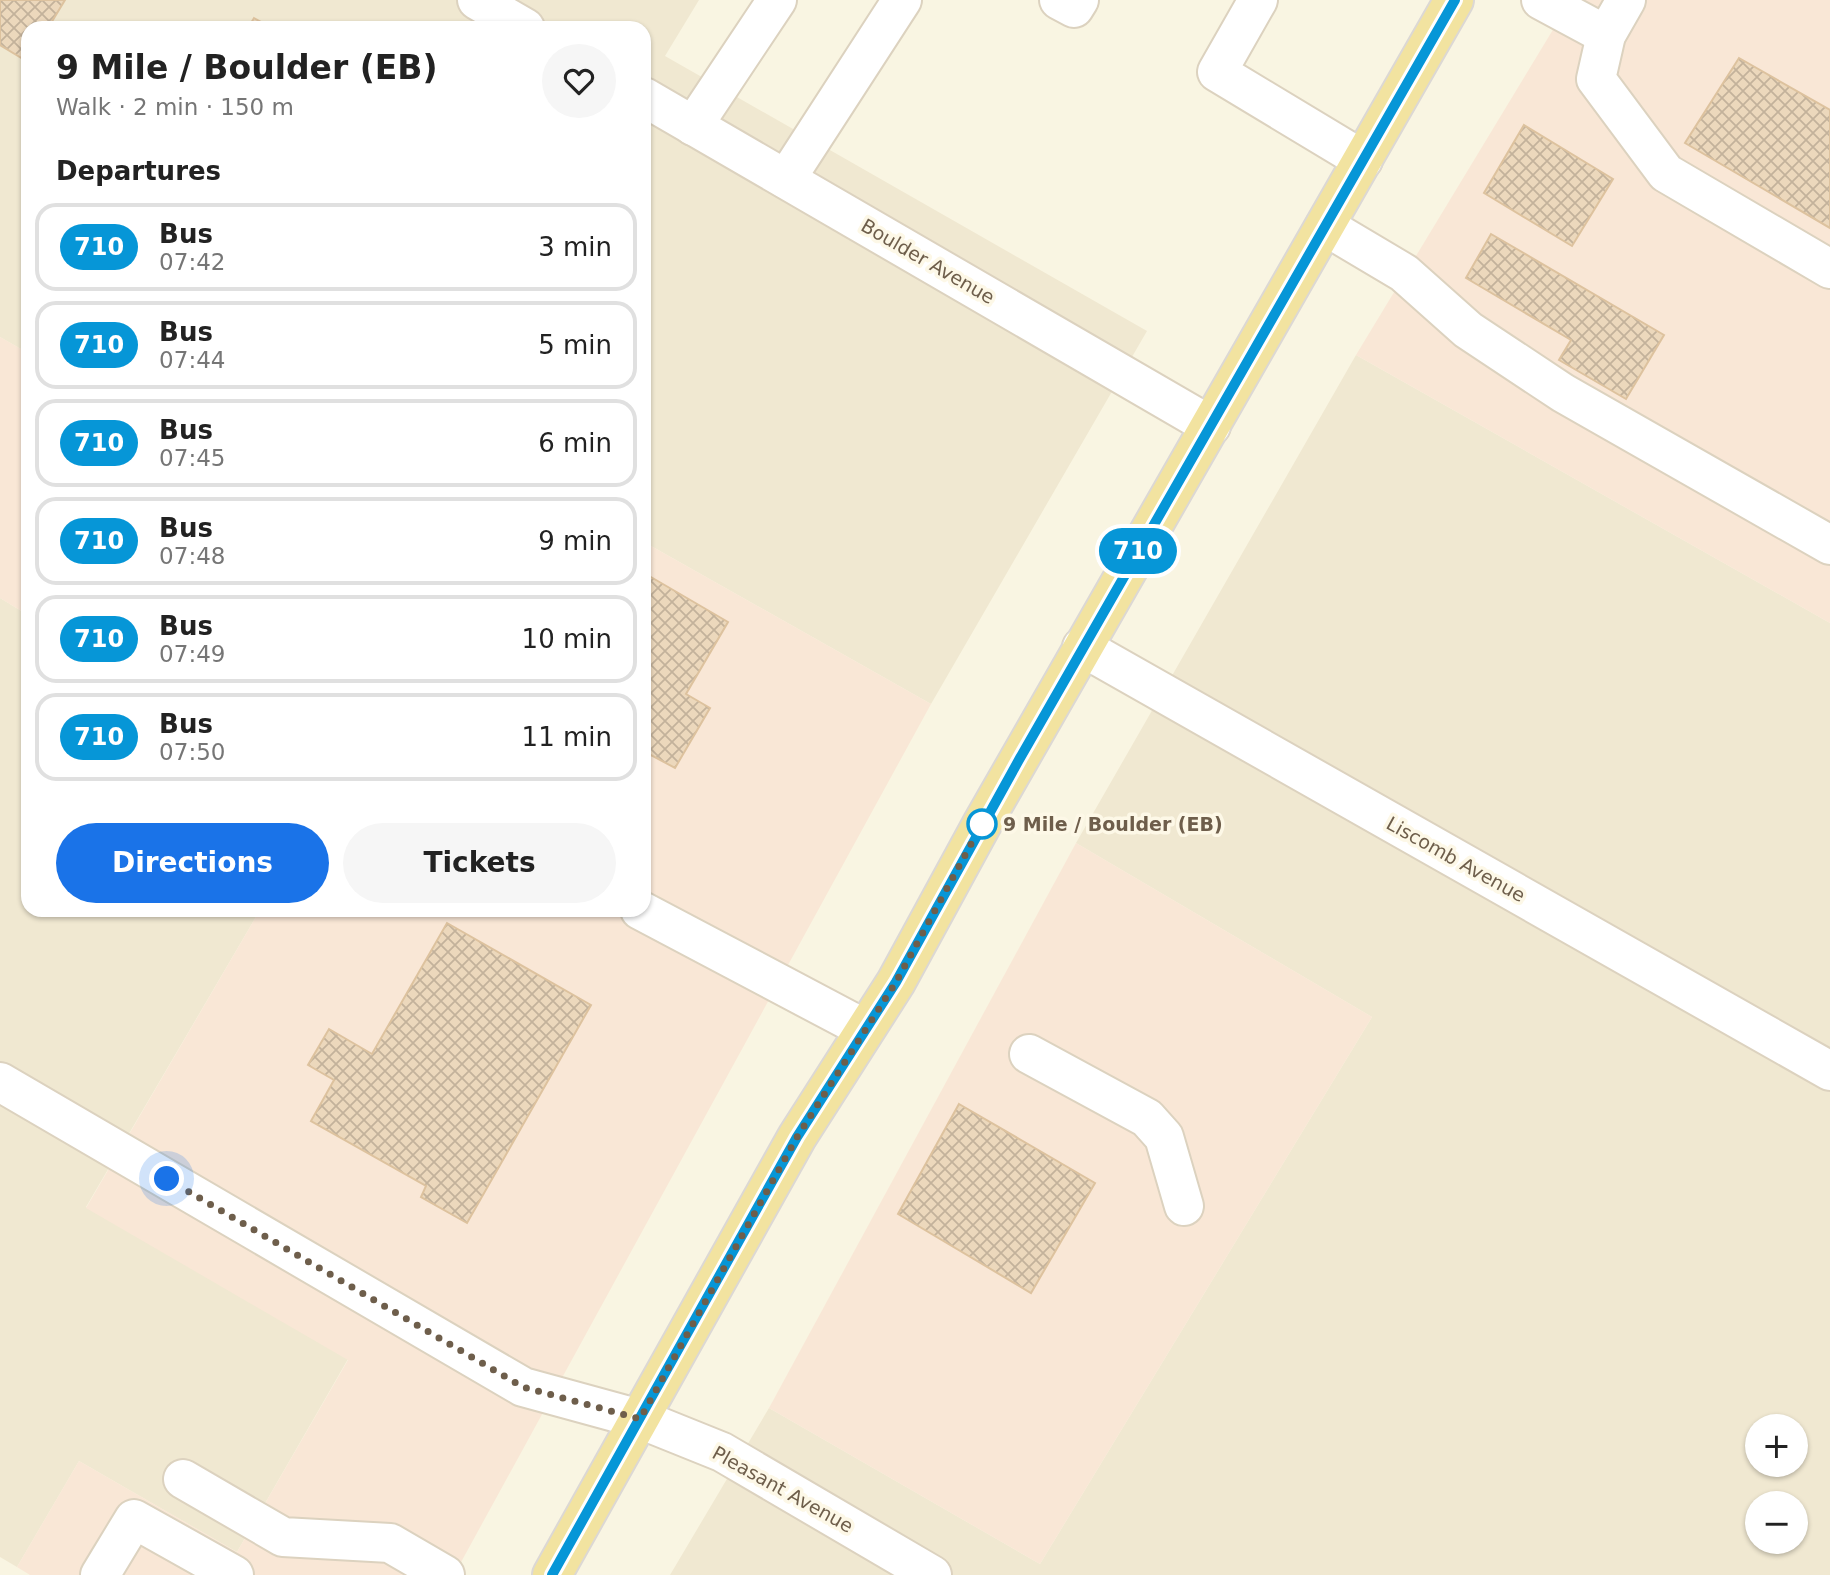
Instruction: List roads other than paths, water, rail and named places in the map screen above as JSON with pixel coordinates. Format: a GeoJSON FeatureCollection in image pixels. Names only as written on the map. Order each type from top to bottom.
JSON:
{"type":"FeatureCollection","features":[{"type":"Feature","properties":{"kind":"main road"},"geometry":{"type":"LineString","coordinates":[[552,1575],[797,1137],[896,982],[1082,648],[1454,0]]}},
{"type":"Feature","properties":{"kind":"street"},"geometry":{"type":"LineString","coordinates":[[477,0],[513,21]]}},
{"type":"Feature","properties":{"kind":"street"},"geometry":{"type":"LineString","coordinates":[[693,125],[777,0]]}},
{"type":"Feature","properties":{"kind":"street"},"geometry":{"type":"LineString","coordinates":[[786,179],[902,0]]}},
{"type":"Feature","properties":{"kind":"street"},"geometry":{"type":"LineString","coordinates":[[1059,0],[1074,8],[1079,0]]}},
{"type":"Feature","properties":{"kind":"street"},"geometry":{"type":"LineString","coordinates":[[1258,0],[1217,72],[1363,160]]}},
{"type":"Feature","properties":{"kind":"street"},"geometry":{"type":"LineString","coordinates":[[1541,0],[1606,35]]}},
{"type":"Feature","properties":{"kind":"street"},"geometry":{"type":"LineString","coordinates":[[1626,0],[1606,35],[1596,79],[1666,173],[1830,269]]}},
{"type":"Feature","properties":{"kind":"street","name":"Boulder Avenue"},"geometry":{"type":"LineString","coordinates":[[651,101],[1211,426]]}},
{"type":"Feature","properties":{"kind":"street"},"geometry":{"type":"LineString","coordinates":[[1325,226],[1404,272],[1468,330],[1563,393],[1830,545]]}},
{"type":"Feature","properties":{"kind":"street","name":"Liscomb Avenue"},"geometry":{"type":"LineString","coordinates":[[1082,648],[1830,1071]]}},
{"type":"Feature","properties":{"kind":"street"},"geometry":{"type":"LineString","coordinates":[[651,916],[865,1030]]}},
{"type":"Feature","properties":{"kind":"street"},"geometry":{"type":"LineString","coordinates":[[1029,1054],[1147,1118],[1164,1137],[1184,1206]]}},
{"type":"Feature","properties":{"kind":"street","name":"Pleasant Avenue"},"geometry":{"type":"LineString","coordinates":[[0,1082],[523,1387],[640,1419],[722,1452],[932,1575]]}},
{"type":"Feature","properties":{"kind":"street"},"geometry":{"type":"LineString","coordinates":[[183,1479],[282,1537],[390,1544],[445,1575]]}},
{"type":"Feature","properties":{"kind":"street"},"geometry":{"type":"LineString","coordinates":[[100,1575],[134,1519],[234,1575]]}},
{"type":"Feature","properties":{"kind":"place","name":"9 Mile / Boulder (EB)"},"geometry":{"type":"Point","coordinates":[982,824]}}]}
